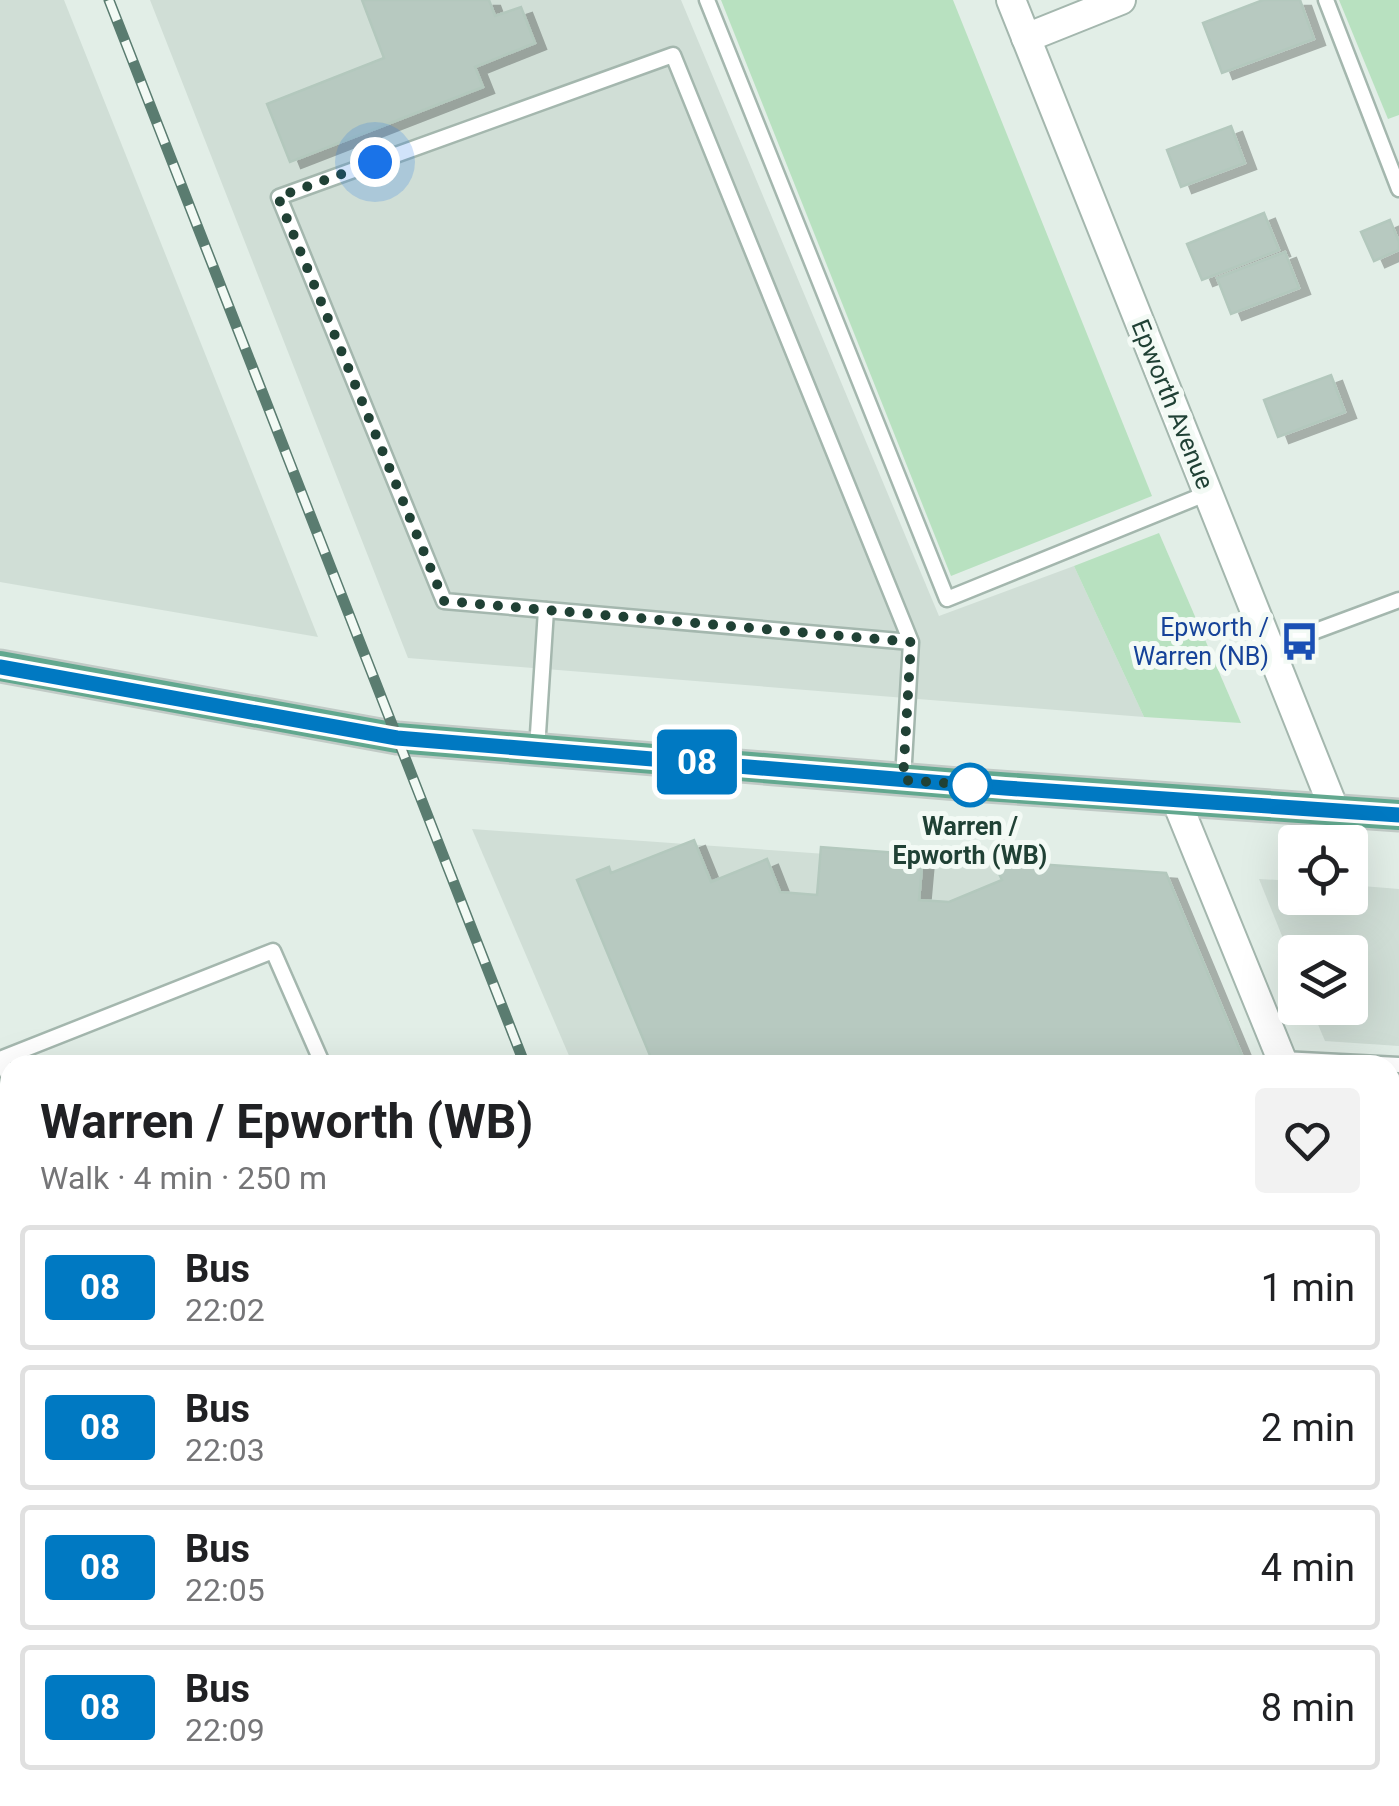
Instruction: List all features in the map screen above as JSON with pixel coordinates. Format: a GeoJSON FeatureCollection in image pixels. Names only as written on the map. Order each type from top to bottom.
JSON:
{"type":"FeatureCollection","features":[{"type":"Feature","properties":{"kind":"main road"},"geometry":{"type":"LineString","coordinates":[[0,666],[397,738],[903,780],[1399,814]]}},
{"type":"Feature","properties":{"kind":"street","name":"Epworth Avenue"},"geometry":{"type":"LineString","coordinates":[[1011,0],[1334,810]]}},
{"type":"Feature","properties":{"kind":"street"},"geometry":{"type":"LineString","coordinates":[[1026,38],[1121,0]]}},
{"type":"Feature","properties":{"kind":"street"},"geometry":{"type":"LineString","coordinates":[[1176,800],[1280,1055]]}},
{"type":"Feature","properties":{"kind":"lane"},"geometry":{"type":"LineString","coordinates":[[707,0],[947,598],[1208,493]]}},
{"type":"Feature","properties":{"kind":"lane"},"geometry":{"type":"LineString","coordinates":[[1326,0],[1399,189]]}},
{"type":"Feature","properties":{"kind":"lane"},"geometry":{"type":"LineString","coordinates":[[903,780],[911,642],[673,55],[278,197],[444,601],[911,642]]}},
{"type":"Feature","properties":{"kind":"lane"},"geometry":{"type":"LineString","coordinates":[[1270,648],[1399,600]]}},
{"type":"Feature","properties":{"kind":"lane"},"geometry":{"type":"LineString","coordinates":[[537,749],[546,610]]}},
{"type":"Feature","properties":{"kind":"lane"},"geometry":{"type":"LineString","coordinates":[[10,1055],[273,951],[320,1055]]}},
{"type":"Feature","properties":{"kind":"shaded area"},"geometry":{"type":"Polygon","coordinates":[[[0,0],[64,0],[318,637],[0,582],[0,0]]]}},
{"type":"Feature","properties":{"kind":"shaded area"},"geometry":{"type":"Polygon","coordinates":[[[150,0],[681,0],[939,616],[1074,566],[1144,717],[408,658],[150,0]]]}},
{"type":"Feature","properties":{"kind":"shaded area"},"geometry":{"type":"Polygon","coordinates":[[[472,829],[1169,878],[1242,1055],[569,1055],[472,829]]]}},
{"type":"Feature","properties":{"kind":"shaded area"},"geometry":{"type":"Polygon","coordinates":[[[1259,879],[1278,880],[1278,915],[1368,915],[1368,886],[1399,889],[1399,1046],[1325,1041],[1318,1025],[1368,1025],[1368,935],[1282,935],[1259,879]]]}},
{"type":"Feature","properties":{"kind":"green space"},"geometry":{"type":"Polygon","coordinates":[[[721,0],[953,0],[1152,496],[951,576],[721,0]]]}},
{"type":"Feature","properties":{"kind":"green space"},"geometry":{"type":"Polygon","coordinates":[[[1339,0],[1399,0],[1399,115],[1388,119],[1339,0]]]}},
{"type":"Feature","properties":{"kind":"green space"},"geometry":{"type":"Polygon","coordinates":[[[1159,533],[1241,723],[1144,717],[1074,566],[1159,533]]]}},
{"type":"Feature","properties":{"kind":"building"},"geometry":{"type":"Polygon","coordinates":[[[362,0],[489,0],[495,16],[521,7],[535,43],[475,67],[483,87],[290,162],[267,104],[384,58],[362,0]]]}},
{"type":"Feature","properties":{"kind":"building"},"geometry":{"type":"Polygon","coordinates":[[[1263,0],[1300,0],[1314,39],[1222,73],[1203,23],[1263,0]]]}},
{"type":"Feature","properties":{"kind":"building"},"geometry":{"type":"Polygon","coordinates":[[[1231,126],[1245,163],[1181,187],[1167,150],[1231,126]]]}},
{"type":"Feature","properties":{"kind":"building"},"geometry":{"type":"Polygon","coordinates":[[[1264,213],[1279,250],[1202,280],[1187,244],[1264,213]]]}},
{"type":"Feature","properties":{"kind":"building"},"geometry":{"type":"Polygon","coordinates":[[[1390,220],[1399,250],[1374,261],[1361,232],[1390,220]]]}},
{"type":"Feature","properties":{"kind":"building"},"geometry":{"type":"Polygon","coordinates":[[[1285,252],[1299,288],[1231,314],[1217,278],[1285,252]]]}},
{"type":"Feature","properties":{"kind":"building"},"geometry":{"type":"Polygon","coordinates":[[[1331,375],[1345,412],[1278,437],[1264,400],[1331,375]]]}},
{"type":"Feature","properties":{"kind":"building"},"geometry":{"type":"Polygon","coordinates":[[[694,840],[711,882],[767,859],[780,892],[817,895],[821,847],[923,855],[919,900],[949,902],[1002,880],[993,861],[1166,873],[1242,1055],[650,1055],[577,880],[609,867],[611,873],[694,840]]]}},
{"type":"Feature","properties":{"kind":"railway"},"geometry":{"type":"LineString","coordinates":[[109,0],[521,1055]]}},
{"type":"Feature","properties":{"kind":"bus line","name":"08"},"geometry":{"type":"LineString","coordinates":[[0,667],[397,738],[1005,788],[1399,815]]}},
{"type":"Feature","properties":{"kind":"place","name":"Epworth / Warren (NB)"},"geometry":{"type":"Point","coordinates":[1299,641]}},
{"type":"Feature","properties":{"kind":"place","name":"Warren / Epworth (WB)"},"geometry":{"type":"Point","coordinates":[970,785]}},
{"type":"Feature","properties":{"kind":"route"},"geometry":{"type":"LineString","coordinates":[[375,162],[278,197],[444,601],[911,642],[903,780],[970,785]]}}]}
